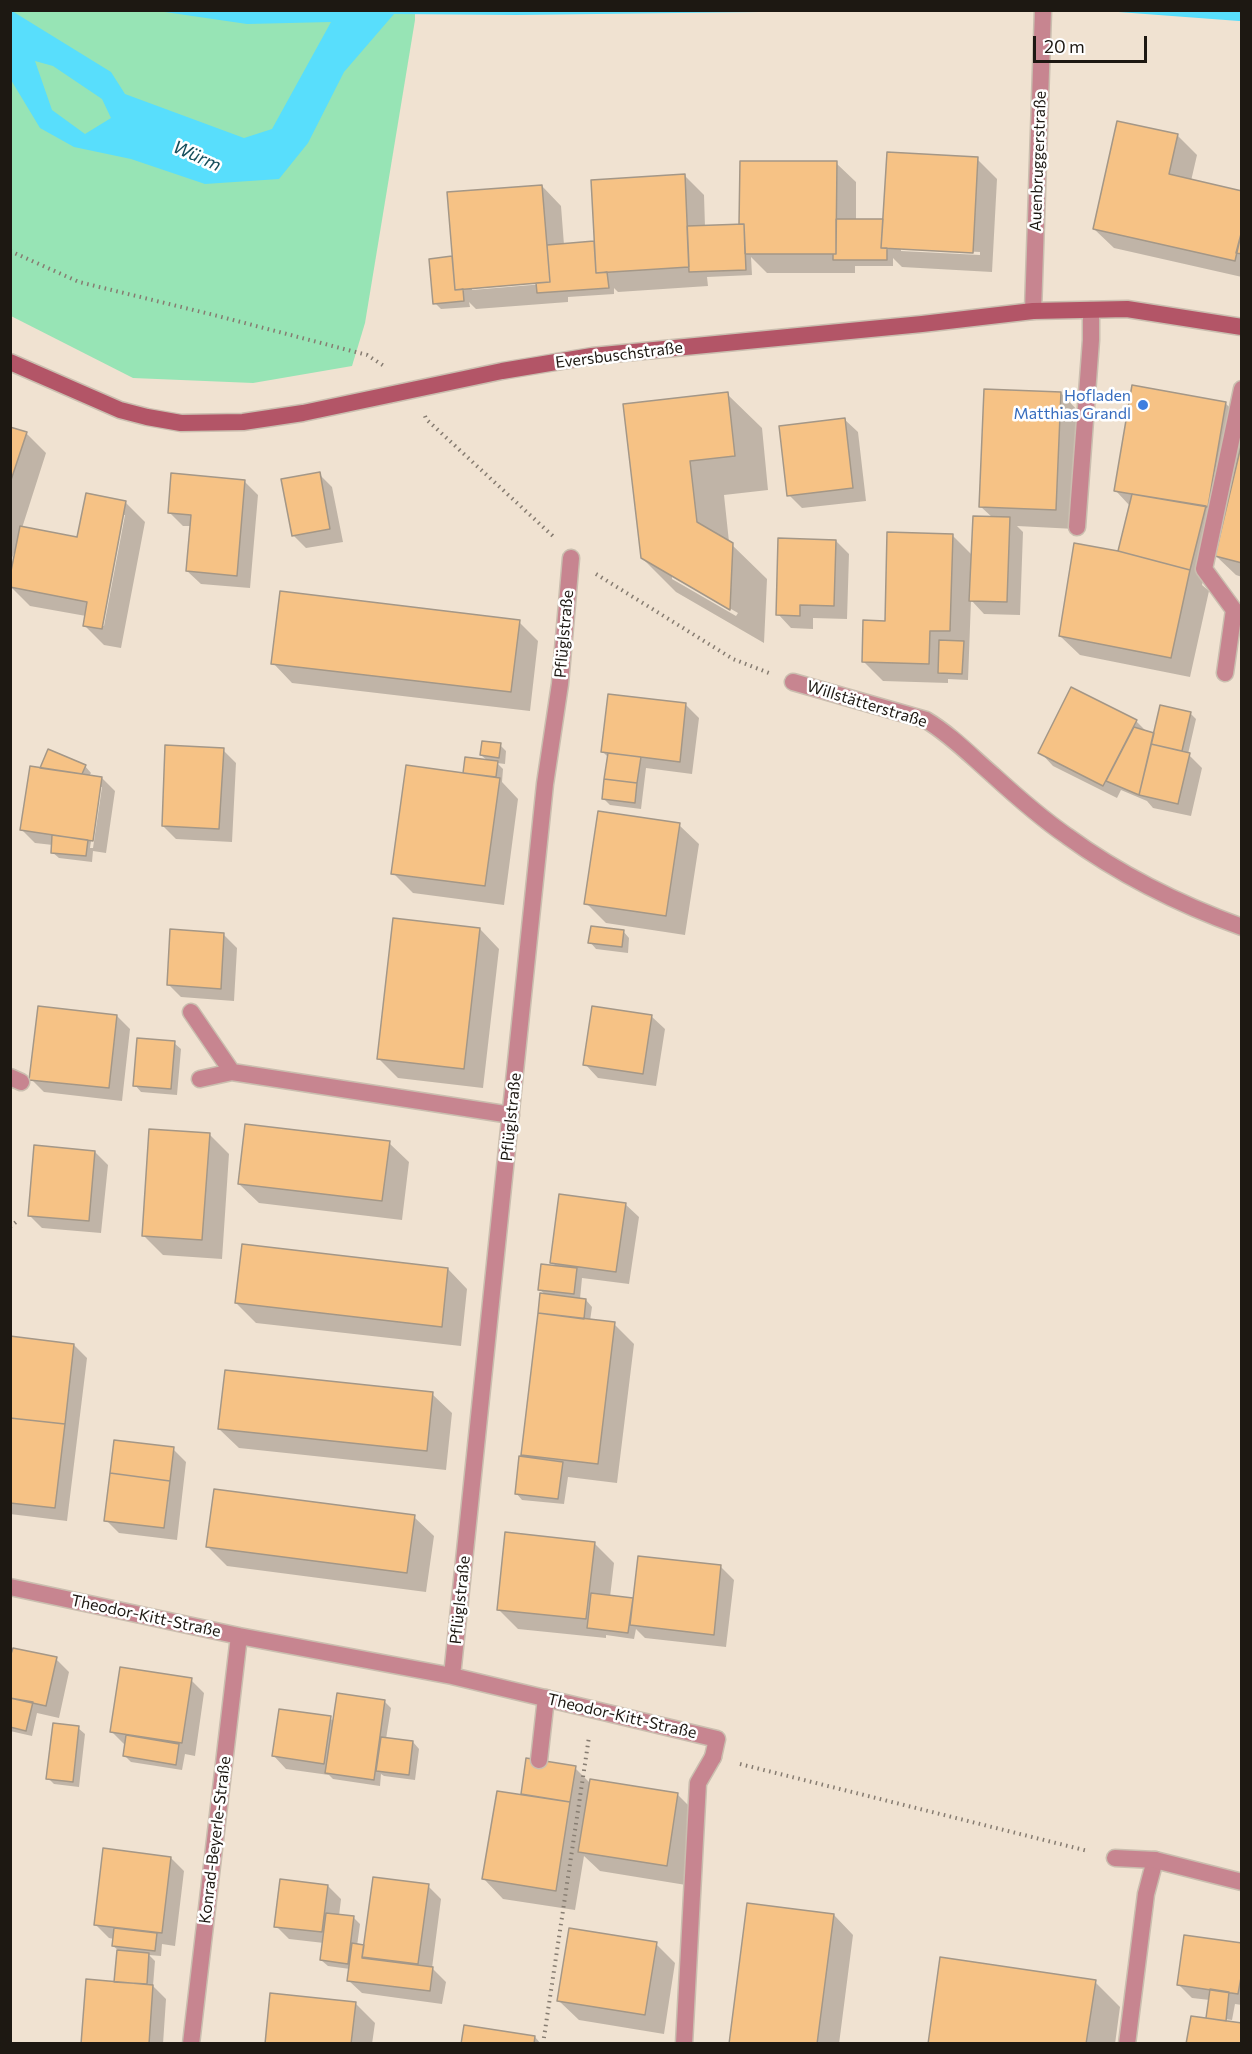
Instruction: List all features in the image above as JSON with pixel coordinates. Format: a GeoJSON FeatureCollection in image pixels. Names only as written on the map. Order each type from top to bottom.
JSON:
{"type":"FeatureCollection","features":[{"type":"Feature","properties":{"kind":"main road","name":"Eversbuschstraße"},"geometry":{"type":"LineString","coordinates":[[10,362],[120,410],[181,423],[253,420],[303,413],[502,371],[592,356],[1033,311],[1127,309],[1242,327]]}},
{"type":"Feature","properties":{"kind":"street","name":"Auenbruggerstraße"},"geometry":{"type":"LineString","coordinates":[[1033,311],[1043,10]]}},
{"type":"Feature","properties":{"kind":"street"},"geometry":{"type":"LineString","coordinates":[[1077,528],[1091,340],[1091,309]]}},
{"type":"Feature","properties":{"kind":"street"},"geometry":{"type":"LineString","coordinates":[[1226,673],[1234,610],[1204,569],[1242,389]]}},
{"type":"Feature","properties":{"kind":"street","name":"Pflüglstraße"},"geometry":{"type":"LineString","coordinates":[[452,1676],[544,796],[560,684],[571,558]]}},
{"type":"Feature","properties":{"kind":"street","name":"Willstätterstraße"},"geometry":{"type":"LineString","coordinates":[[793,682],[926,720],[945,731],[994,777],[1067,836],[1116,867],[1175,899],[1242,927]]}},
{"type":"Feature","properties":{"kind":"street"},"geometry":{"type":"LineString","coordinates":[[191,1012],[232,1072]]}},
{"type":"Feature","properties":{"kind":"street"},"geometry":{"type":"LineString","coordinates":[[200,1079],[232,1072],[511,1114]]}},
{"type":"Feature","properties":{"kind":"street","name":"Theodor-Kitt-Straße"},"geometry":{"type":"LineString","coordinates":[[10,1587],[239,1636],[452,1676],[717,1738],[714,1757]]}},
{"type":"Feature","properties":{"kind":"street","name":"Konrad-Beyerle-Straße"},"geometry":{"type":"LineString","coordinates":[[191,2043],[239,1636]]}},
{"type":"Feature","properties":{"kind":"street"},"geometry":{"type":"LineString","coordinates":[[539,1760],[546,1698]]}},
{"type":"Feature","properties":{"kind":"street"},"geometry":{"type":"LineString","coordinates":[[684,2043],[698,1783],[714,1757]]}},
{"type":"Feature","properties":{"kind":"street"},"geometry":{"type":"LineString","coordinates":[[1115,1858],[1155,1860],[1242,1882]]}},
{"type":"Feature","properties":{"kind":"street"},"geometry":{"type":"LineString","coordinates":[[1127,2043],[1146,1894],[1155,1860]]}},
{"type":"Feature","properties":{"kind":"path"},"geometry":{"type":"LineString","coordinates":[[10,251],[79,282],[367,355],[420,389]]}},
{"type":"Feature","properties":{"kind":"path","name":"Willstätterstraße"},"geometry":{"type":"LineString","coordinates":[[420,389],[426,419],[560,542],[571,558],[733,659],[793,682]]}},
{"type":"Feature","properties":{"kind":"path"},"geometry":{"type":"LineString","coordinates":[[10,1227],[16,1222]]}},
{"type":"Feature","properties":{"kind":"path"},"geometry":{"type":"LineString","coordinates":[[543,2043],[593,1709]]}},
{"type":"Feature","properties":{"kind":"path","name":"Theodor-Kitt-Straße"},"geometry":{"type":"LineString","coordinates":[[714,1757],[1115,1858]]}},
{"type":"Feature","properties":{"kind":"green space"},"geometry":{"type":"Polygon","coordinates":[[[10,11],[415,11],[365,323],[352,366],[253,383],[133,378],[11,316],[10,11]]]}},
{"type":"Feature","properties":{"kind":"water","name":"Würm"},"geometry":{"type":"Polygon","coordinates":[[[12,11],[111,72],[125,94],[244,138],[272,129],[331,22],[247,24],[158,11],[840,11],[516,15],[394,14],[344,72],[308,143],[279,179],[205,184],[131,159],[74,147],[40,128],[11,80],[12,11]],[[35,61],[52,110],[85,134],[111,118],[102,99],[53,66],[35,61]]]}},
{"type":"Feature","properties":{"kind":"water"},"geometry":{"type":"Polygon","coordinates":[[[1105,11],[1241,11],[1241,21],[1239,21],[1105,11]]]}},
{"type":"Feature","properties":{"kind":"building"},"geometry":{"type":"Polygon","coordinates":[[[1117,121],[1178,134],[1169,174],[1242,191],[1242,230],[1235,261],[1093,229],[1117,121]]]}},
{"type":"Feature","properties":{"kind":"building"},"geometry":{"type":"Polygon","coordinates":[[[887,152],[978,157],[973,253],[881,248],[887,152]]]}},
{"type":"Feature","properties":{"kind":"building"},"geometry":{"type":"Polygon","coordinates":[[[740,161],[837,161],[836,254],[745,254],[744,224],[739,224],[740,161]]]}},
{"type":"Feature","properties":{"kind":"building"},"geometry":{"type":"Polygon","coordinates":[[[685,174],[689,267],[596,273],[591,180],[685,174]]]}},
{"type":"Feature","properties":{"kind":"building"},"geometry":{"type":"Polygon","coordinates":[[[542,185],[550,282],[455,290],[447,192],[542,185]]]}},
{"type":"Feature","properties":{"kind":"building"},"geometry":{"type":"Polygon","coordinates":[[[836,219],[883,219],[881,248],[887,248],[887,260],[833,260],[833,254],[836,254],[836,219]]]}},
{"type":"Feature","properties":{"kind":"building"},"geometry":{"type":"Polygon","coordinates":[[[744,224],[746,270],[689,272],[687,226],[744,224]]]}},
{"type":"Feature","properties":{"kind":"building"},"geometry":{"type":"Polygon","coordinates":[[[1242,230],[1242,254],[1236,253],[1242,230]]]}},
{"type":"Feature","properties":{"kind":"building"},"geometry":{"type":"Polygon","coordinates":[[[594,241],[596,273],[607,272],[609,288],[537,293],[536,283],[550,282],[547,245],[594,241]]]}},
{"type":"Feature","properties":{"kind":"building"},"geometry":{"type":"Polygon","coordinates":[[[452,256],[455,290],[463,289],[464,301],[433,304],[429,259],[452,256]]]}},
{"type":"Feature","properties":{"kind":"building"},"geometry":{"type":"Polygon","coordinates":[[[1132,385],[1226,402],[1208,507],[1114,491],[1132,385]]]}},
{"type":"Feature","properties":{"kind":"building"},"geometry":{"type":"Polygon","coordinates":[[[984,389],[1061,392],[1056,510],[979,507],[984,389]]]}},
{"type":"Feature","properties":{"kind":"building"},"geometry":{"type":"Polygon","coordinates":[[[728,392],[735,456],[690,461],[697,522],[733,543],[730,610],[641,558],[623,404],[728,392]]]}},
{"type":"Feature","properties":{"kind":"building"},"geometry":{"type":"Polygon","coordinates":[[[845,418],[853,488],[787,496],[779,426],[845,418]]]}},
{"type":"Feature","properties":{"kind":"building"},"geometry":{"type":"Polygon","coordinates":[[[10,427],[27,432],[10,483],[10,427]]]}},
{"type":"Feature","properties":{"kind":"building"},"geometry":{"type":"Polygon","coordinates":[[[1242,442],[1242,563],[1215,556],[1242,442]]]}},
{"type":"Feature","properties":{"kind":"building"},"geometry":{"type":"Polygon","coordinates":[[[320,472],[330,529],[292,536],[281,479],[320,472]]]}},
{"type":"Feature","properties":{"kind":"building"},"geometry":{"type":"Polygon","coordinates":[[[171,473],[245,480],[237,576],[186,571],[191,515],[168,513],[171,473]]]}},
{"type":"Feature","properties":{"kind":"building"},"geometry":{"type":"Polygon","coordinates":[[[86,493],[126,501],[102,629],[83,626],[87,602],[10,587],[20,526],[77,537],[86,493]]]}},
{"type":"Feature","properties":{"kind":"building"},"geometry":{"type":"Polygon","coordinates":[[[1132,494],[1206,506],[1190,570],[1118,551],[1132,494]]]}},
{"type":"Feature","properties":{"kind":"building"},"geometry":{"type":"Polygon","coordinates":[[[973,516],[1010,517],[1007,602],[969,601],[973,516]]]}},
{"type":"Feature","properties":{"kind":"building"},"geometry":{"type":"Polygon","coordinates":[[[887,532],[953,534],[950,631],[930,631],[929,664],[862,662],[863,620],[885,621],[887,532]]]}},
{"type":"Feature","properties":{"kind":"building"},"geometry":{"type":"Polygon","coordinates":[[[778,538],[836,540],[834,606],[800,605],[800,616],[776,615],[778,538]]]}},
{"type":"Feature","properties":{"kind":"building"},"geometry":{"type":"Polygon","coordinates":[[[1074,543],[1118,551],[1190,570],[1171,658],[1059,636],[1074,543]]]}},
{"type":"Feature","properties":{"kind":"building"},"geometry":{"type":"Polygon","coordinates":[[[280,591],[520,620],[511,692],[271,664],[280,591]]]}},
{"type":"Feature","properties":{"kind":"building"},"geometry":{"type":"Polygon","coordinates":[[[939,640],[964,641],[962,674],[938,673],[939,640]]]}},
{"type":"Feature","properties":{"kind":"building"},"geometry":{"type":"Polygon","coordinates":[[[1071,687],[1137,720],[1103,786],[1038,753],[1071,687]]]}},
{"type":"Feature","properties":{"kind":"building"},"geometry":{"type":"Polygon","coordinates":[[[608,694],[686,703],[680,762],[601,752],[608,694]]]}},
{"type":"Feature","properties":{"kind":"building"},"geometry":{"type":"Polygon","coordinates":[[[1160,705],[1191,712],[1182,751],[1151,744],[1160,705]]]}},
{"type":"Feature","properties":{"kind":"building"},"geometry":{"type":"Polygon","coordinates":[[[1134,727],[1154,733],[1139,795],[1106,781],[1134,727]]]}},
{"type":"Feature","properties":{"kind":"building"},"geometry":{"type":"Polygon","coordinates":[[[482,741],[501,743],[499,758],[480,755],[482,741]]]}},
{"type":"Feature","properties":{"kind":"building"},"geometry":{"type":"Polygon","coordinates":[[[1151,744],[1190,753],[1178,804],[1139,795],[1151,744]]]}},
{"type":"Feature","properties":{"kind":"building"},"geometry":{"type":"Polygon","coordinates":[[[165,745],[224,748],[219,829],[162,826],[165,745]]]}},
{"type":"Feature","properties":{"kind":"building"},"geometry":{"type":"Polygon","coordinates":[[[48,749],[86,765],[82,774],[40,768],[48,749]]]}},
{"type":"Feature","properties":{"kind":"building"},"geometry":{"type":"Polygon","coordinates":[[[608,753],[641,757],[637,783],[604,779],[608,753]]]}},
{"type":"Feature","properties":{"kind":"building"},"geometry":{"type":"Polygon","coordinates":[[[465,757],[498,761],[496,777],[463,773],[465,757]]]}},
{"type":"Feature","properties":{"kind":"building"},"geometry":{"type":"Polygon","coordinates":[[[406,765],[500,778],[485,886],[391,874],[406,765]]]}},
{"type":"Feature","properties":{"kind":"building"},"geometry":{"type":"Polygon","coordinates":[[[30,766],[102,777],[93,841],[20,830],[30,766]]]}},
{"type":"Feature","properties":{"kind":"building"},"geometry":{"type":"Polygon","coordinates":[[[604,779],[637,783],[635,803],[602,799],[604,779]]]}},
{"type":"Feature","properties":{"kind":"building"},"geometry":{"type":"Polygon","coordinates":[[[598,811],[680,823],[666,916],[584,904],[598,811]]]}},
{"type":"Feature","properties":{"kind":"building"},"geometry":{"type":"Polygon","coordinates":[[[52,835],[88,840],[86,856],[51,853],[52,835]]]}},
{"type":"Feature","properties":{"kind":"building"},"geometry":{"type":"Polygon","coordinates":[[[393,918],[480,928],[464,1069],[377,1059],[393,918]]]}},
{"type":"Feature","properties":{"kind":"building"},"geometry":{"type":"Polygon","coordinates":[[[591,926],[624,930],[622,947],[588,943],[591,926]]]}},
{"type":"Feature","properties":{"kind":"building"},"geometry":{"type":"Polygon","coordinates":[[[170,929],[224,933],[221,989],[167,985],[170,929]]]}},
{"type":"Feature","properties":{"kind":"building"},"geometry":{"type":"Polygon","coordinates":[[[38,1006],[117,1015],[109,1088],[29,1080],[38,1006]]]}},
{"type":"Feature","properties":{"kind":"building"},"geometry":{"type":"Polygon","coordinates":[[[592,1006],[652,1015],[643,1074],[583,1065],[592,1006]]]}},
{"type":"Feature","properties":{"kind":"building"},"geometry":{"type":"Polygon","coordinates":[[[137,1038],[175,1041],[171,1089],[133,1086],[137,1038]]]}},
{"type":"Feature","properties":{"kind":"building"},"geometry":{"type":"Polygon","coordinates":[[[245,1124],[390,1141],[382,1201],[238,1184],[245,1124]]]}},
{"type":"Feature","properties":{"kind":"building"},"geometry":{"type":"Polygon","coordinates":[[[149,1129],[210,1133],[202,1240],[142,1236],[149,1129]]]}},
{"type":"Feature","properties":{"kind":"building"},"geometry":{"type":"Polygon","coordinates":[[[34,1145],[95,1151],[89,1221],[28,1216],[34,1145]]]}},
{"type":"Feature","properties":{"kind":"building"},"geometry":{"type":"Polygon","coordinates":[[[559,1194],[626,1203],[616,1272],[550,1263],[559,1194]]]}},
{"type":"Feature","properties":{"kind":"building"},"geometry":{"type":"Polygon","coordinates":[[[242,1244],[448,1268],[442,1327],[235,1303],[242,1244]]]}},
{"type":"Feature","properties":{"kind":"building"},"geometry":{"type":"Polygon","coordinates":[[[541,1264],[577,1268],[574,1294],[538,1290],[541,1264]]]}},
{"type":"Feature","properties":{"kind":"building"},"geometry":{"type":"Polygon","coordinates":[[[540,1293],[586,1299],[584,1319],[538,1313],[540,1293]]]}},
{"type":"Feature","properties":{"kind":"building"},"geometry":{"type":"Polygon","coordinates":[[[538,1313],[615,1322],[598,1464],[521,1455],[538,1313]]]}},
{"type":"Feature","properties":{"kind":"building"},"geometry":{"type":"Polygon","coordinates":[[[10,1336],[74,1344],[65,1424],[10,1418],[10,1336]]]}},
{"type":"Feature","properties":{"kind":"building"},"geometry":{"type":"Polygon","coordinates":[[[225,1370],[433,1392],[427,1451],[218,1429],[225,1370]]]}},
{"type":"Feature","properties":{"kind":"building"},"geometry":{"type":"Polygon","coordinates":[[[10,1418],[65,1424],[55,1508],[10,1503],[10,1418]]]}},
{"type":"Feature","properties":{"kind":"building"},"geometry":{"type":"Polygon","coordinates":[[[114,1440],[174,1447],[170,1481],[110,1473],[114,1440]]]}},
{"type":"Feature","properties":{"kind":"building"},"geometry":{"type":"Polygon","coordinates":[[[519,1456],[563,1462],[558,1499],[515,1494],[519,1456]]]}},
{"type":"Feature","properties":{"kind":"building"},"geometry":{"type":"Polygon","coordinates":[[[110,1473],[170,1481],[164,1528],[104,1521],[110,1473]]]}},
{"type":"Feature","properties":{"kind":"building"},"geometry":{"type":"Polygon","coordinates":[[[214,1489],[415,1515],[407,1573],[206,1547],[214,1489]]]}},
{"type":"Feature","properties":{"kind":"building"},"geometry":{"type":"Polygon","coordinates":[[[505,1532],[595,1542],[586,1619],[497,1610],[505,1532]]]}},
{"type":"Feature","properties":{"kind":"building"},"geometry":{"type":"Polygon","coordinates":[[[638,1556],[721,1565],[714,1635],[630,1625],[638,1556]]]}},
{"type":"Feature","properties":{"kind":"building"},"geometry":{"type":"Polygon","coordinates":[[[591,1593],[633,1598],[628,1633],[587,1628],[591,1593]]]}},
{"type":"Feature","properties":{"kind":"building"},"geometry":{"type":"Polygon","coordinates":[[[13,1648],[57,1657],[46,1706],[10,1698],[10,1657],[13,1648]]]}},
{"type":"Feature","properties":{"kind":"building"},"geometry":{"type":"Polygon","coordinates":[[[120,1667],[192,1678],[182,1743],[110,1732],[120,1667]]]}},
{"type":"Feature","properties":{"kind":"building"},"geometry":{"type":"Polygon","coordinates":[[[337,1693],[385,1700],[374,1780],[325,1773],[337,1693]]]}},
{"type":"Feature","properties":{"kind":"building"},"geometry":{"type":"Polygon","coordinates":[[[10,1698],[33,1702],[26,1731],[10,1727],[10,1698]]]}},
{"type":"Feature","properties":{"kind":"building"},"geometry":{"type":"Polygon","coordinates":[[[279,1709],[331,1716],[324,1764],[272,1756],[279,1709]]]}},
{"type":"Feature","properties":{"kind":"building"},"geometry":{"type":"Polygon","coordinates":[[[53,1723],[79,1726],[73,1782],[46,1779],[53,1723]]]}},
{"type":"Feature","properties":{"kind":"building"},"geometry":{"type":"Polygon","coordinates":[[[126,1735],[179,1744],[176,1765],[123,1756],[126,1735]]]}},
{"type":"Feature","properties":{"kind":"building"},"geometry":{"type":"Polygon","coordinates":[[[381,1737],[413,1741],[409,1775],[376,1771],[381,1737]]]}},
{"type":"Feature","properties":{"kind":"building"},"geometry":{"type":"Polygon","coordinates":[[[526,1758],[576,1766],[570,1802],[521,1794],[526,1758]]]}},
{"type":"Feature","properties":{"kind":"building"},"geometry":{"type":"Polygon","coordinates":[[[590,1779],[678,1793],[667,1866],[578,1852],[590,1779]]]}},
{"type":"Feature","properties":{"kind":"building"},"geometry":{"type":"Polygon","coordinates":[[[497,1791],[570,1802],[556,1891],[482,1879],[497,1791]]]}},
{"type":"Feature","properties":{"kind":"building"},"geometry":{"type":"Polygon","coordinates":[[[103,1848],[171,1857],[162,1933],[94,1925],[103,1848]]]}},
{"type":"Feature","properties":{"kind":"building"},"geometry":{"type":"Polygon","coordinates":[[[373,1877],[429,1884],[418,1964],[362,1957],[373,1877]]]}},
{"type":"Feature","properties":{"kind":"building"},"geometry":{"type":"Polygon","coordinates":[[[280,1879],[328,1885],[322,1932],[274,1927],[280,1879]]]}},
{"type":"Feature","properties":{"kind":"building"},"geometry":{"type":"Polygon","coordinates":[[[747,1903],[834,1914],[817,2044],[729,2044],[747,1903]]]}},
{"type":"Feature","properties":{"kind":"building"},"geometry":{"type":"Polygon","coordinates":[[[326,1913],[354,1916],[348,1964],[320,1960],[326,1913]]]}},
{"type":"Feature","properties":{"kind":"building"},"geometry":{"type":"Polygon","coordinates":[[[114,1928],[157,1933],[155,1951],[112,1946],[114,1928]]]}},
{"type":"Feature","properties":{"kind":"building"},"geometry":{"type":"Polygon","coordinates":[[[569,1928],[657,1942],[645,2015],[557,2001],[569,1928]]]}},
{"type":"Feature","properties":{"kind":"building"},"geometry":{"type":"Polygon","coordinates":[[[1184,1935],[1242,1943],[1242,1972],[1238,1994],[1177,1985],[1184,1935]]]}},
{"type":"Feature","properties":{"kind":"building"},"geometry":{"type":"Polygon","coordinates":[[[352,1943],[364,1945],[362,1958],[433,1967],[430,1991],[347,1981],[352,1943]]]}},
{"type":"Feature","properties":{"kind":"building"},"geometry":{"type":"Polygon","coordinates":[[[117,1950],[149,1953],[147,1984],[114,1982],[117,1950]]]}},
{"type":"Feature","properties":{"kind":"building"},"geometry":{"type":"Polygon","coordinates":[[[940,1957],[1096,1980],[1086,2044],[928,2044],[940,1957]]]}},
{"type":"Feature","properties":{"kind":"building"},"geometry":{"type":"Polygon","coordinates":[[[86,1979],[153,1985],[149,2044],[81,2044],[86,1979]]]}},
{"type":"Feature","properties":{"kind":"building"},"geometry":{"type":"Polygon","coordinates":[[[1210,1989],[1229,1992],[1226,2021],[1206,2018],[1210,1989]]]}},
{"type":"Feature","properties":{"kind":"building"},"geometry":{"type":"Polygon","coordinates":[[[270,1993],[356,2002],[351,2044],[265,2044],[270,1993]]]}},
{"type":"Feature","properties":{"kind":"building"},"geometry":{"type":"Polygon","coordinates":[[[1191,2016],[1242,2023],[1242,2044],[1186,2044],[1191,2016]]]}},
{"type":"Feature","properties":{"kind":"building"},"geometry":{"type":"Polygon","coordinates":[[[464,2025],[535,2036],[534,2044],[461,2044],[464,2025]]]}},
{"type":"Feature","properties":{"kind":"place","name":"Hofladen Matthias Grandl"},"geometry":{"type":"Point","coordinates":[1143,405]}}]}
